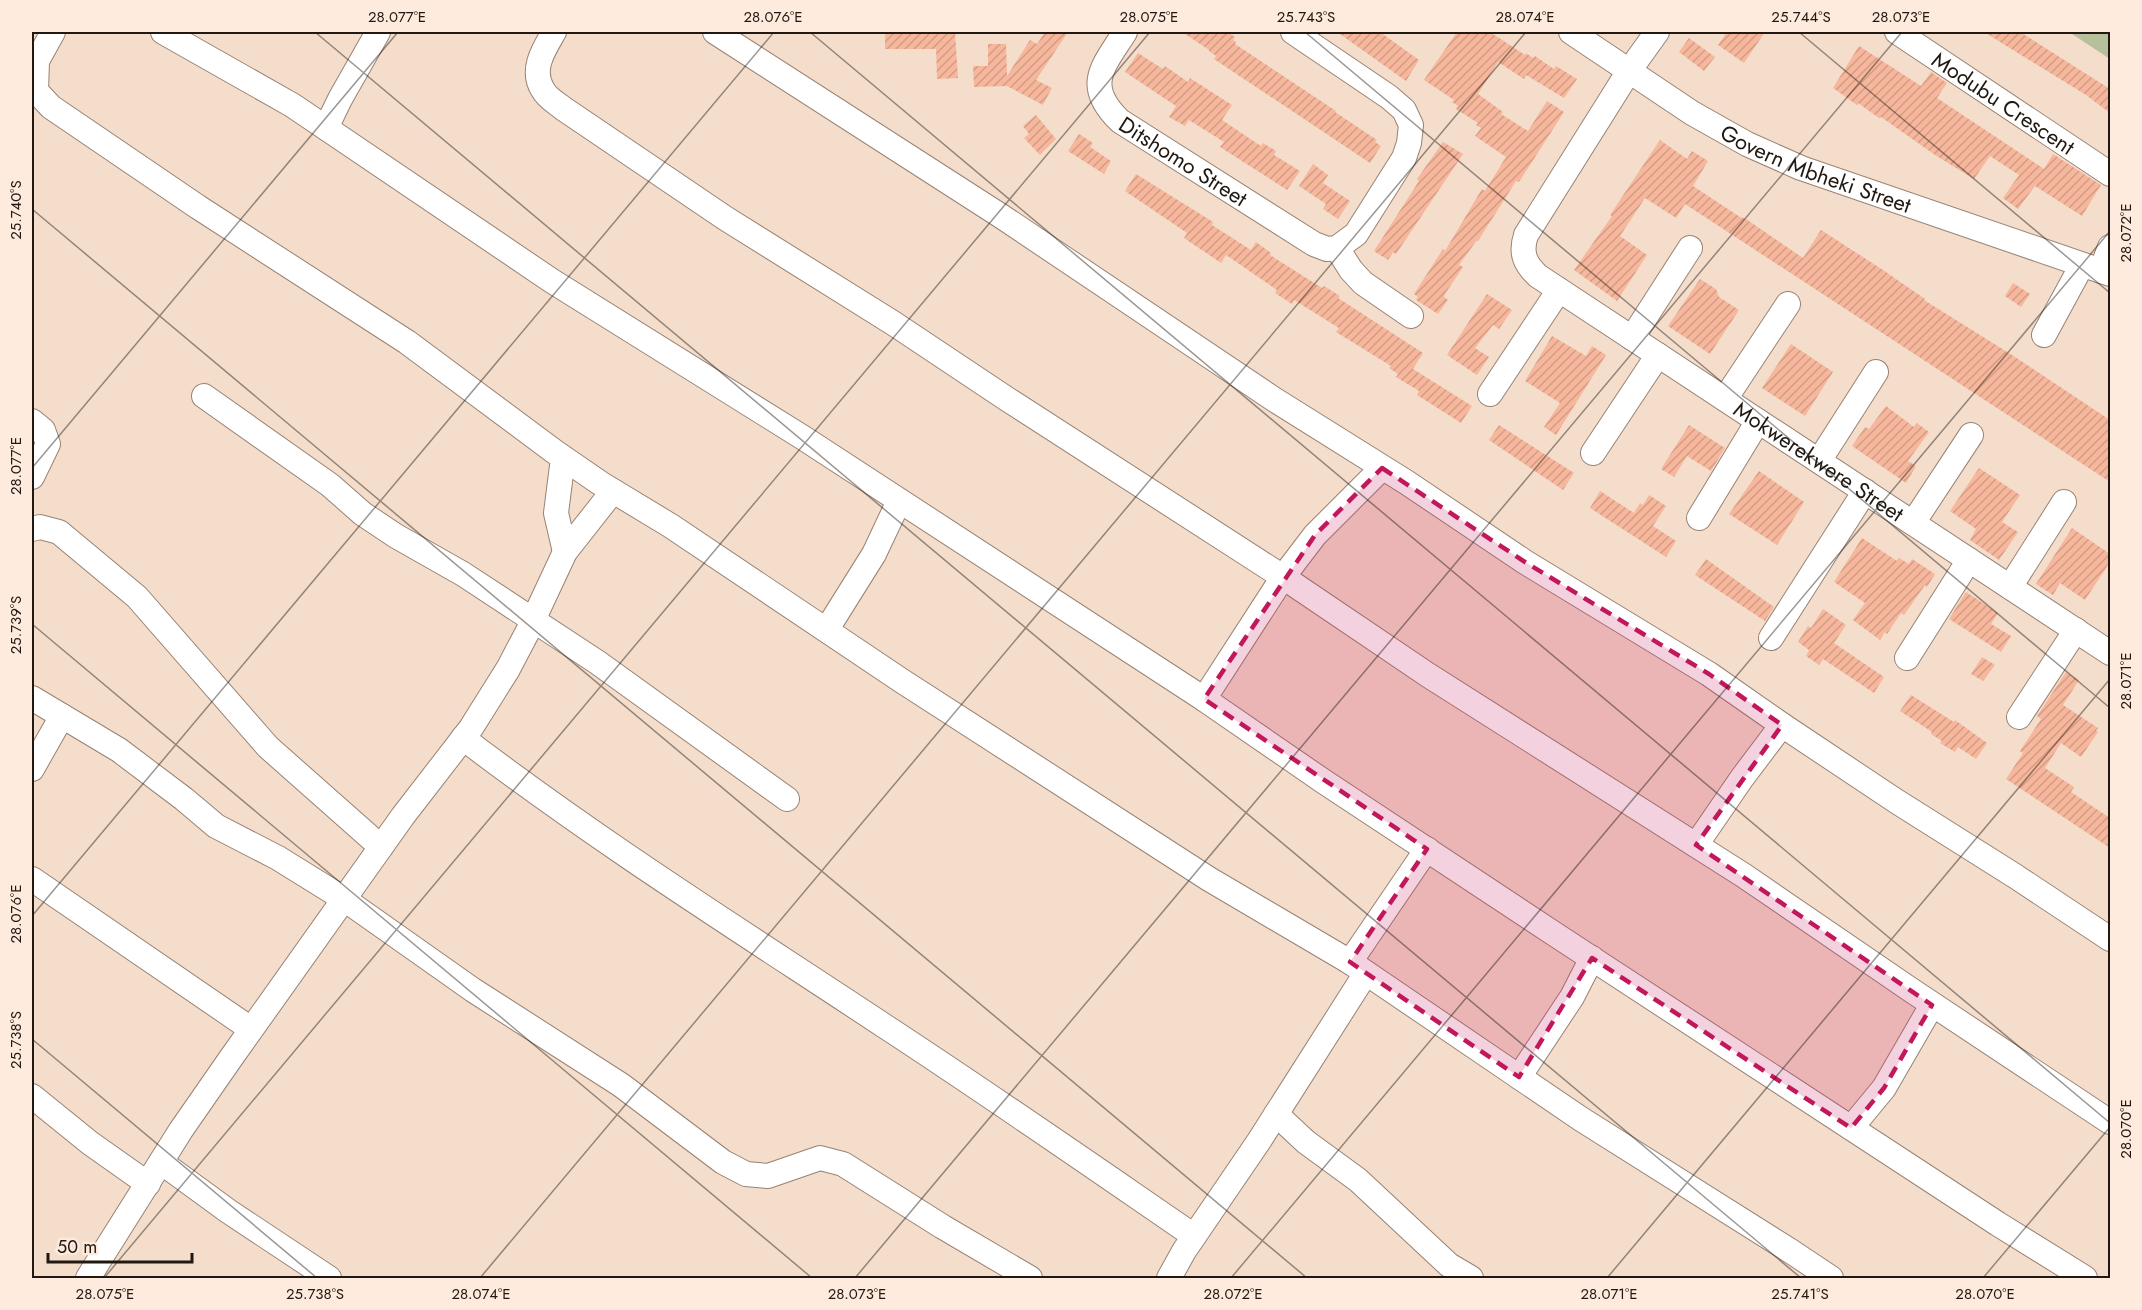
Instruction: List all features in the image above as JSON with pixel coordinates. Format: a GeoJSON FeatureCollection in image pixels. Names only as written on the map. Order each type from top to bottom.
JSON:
{"type":"FeatureCollection","features":[{"type":"Feature","properties":{"kind":"street"},"geometry":{"type":"LineString","coordinates":[[53,32],[37,61],[34,77],[36,91],[51,107],[198,207],[407,342],[563,458],[613,491],[671,526],[902,681],[1209,879],[1358,968],[1581,1119],[1831,1278]]}},
{"type":"Feature","properties":{"kind":"street"},"geometry":{"type":"LineString","coordinates":[[163,32],[292,105],[552,281],[802,437],[1204,699],[1851,1128],[2085,1278]]}},
{"type":"Feature","properties":{"kind":"street"},"geometry":{"type":"LineString","coordinates":[[326,128],[378,32]]}},
{"type":"Feature","properties":{"kind":"street"},"geometry":{"type":"LineString","coordinates":[[554,32],[539,58],[538,78],[543,92],[564,110],[725,218],[893,323],[1283,577],[1428,675],[1743,875],[1932,1005],[2110,1122]]}},
{"type":"Feature","properties":{"kind":"street"},"geometry":{"type":"LineString","coordinates":[[715,32],[1011,223],[1275,400],[1525,562],[1709,674],[1782,725],[2110,939]]}},
{"type":"Feature","properties":{"kind":"street","name":"Ditshomo Street"},"geometry":{"type":"LineString","coordinates":[[1125,32],[1098,79],[1100,94],[1108,109],[1120,121],[1314,244],[1327,249],[1337,248]]}},
{"type":"Feature","properties":{"kind":"street"},"geometry":{"type":"LineString","coordinates":[[1293,32],[1389,97],[1404,110],[1411,125],[1404,158],[1356,234],[1337,248],[1351,270],[1363,283],[1411,316]]}},
{"type":"Feature","properties":{"kind":"street","name":"Govern Mbheki Street"},"geometry":{"type":"LineString","coordinates":[[1570,32],[1692,113],[1747,144],[1801,168],[2098,270]]}},
{"type":"Feature","properties":{"kind":"street"},"geometry":{"type":"LineString","coordinates":[[1629,71],[1657,32]]}},
{"type":"Feature","properties":{"kind":"street","name":"Modubu Crescent"},"geometry":{"type":"LineString","coordinates":[[1897,32],[2110,174]]}},
{"type":"Feature","properties":{"kind":"street","name":"Mokwerekwere Street"},"geometry":{"type":"LineString","coordinates":[[1629,71],[1526,235],[1523,256],[1528,267],[1559,290],[2076,630],[2107,643]]}},
{"type":"Feature","properties":{"kind":"street"},"geometry":{"type":"LineString","coordinates":[[2044,335],[2098,270],[2110,247]]}},
{"type":"Feature","properties":{"kind":"street"},"geometry":{"type":"LineString","coordinates":[[1632,338],[1690,248]]}},
{"type":"Feature","properties":{"kind":"street"},"geometry":{"type":"LineString","coordinates":[[1490,394],[1559,290]]}},
{"type":"Feature","properties":{"kind":"street","name":"Mokwerekwere Street"},"geometry":{"type":"LineString","coordinates":[[1725,399],[1788,304]]}},
{"type":"Feature","properties":{"kind":"street"},"geometry":{"type":"LineString","coordinates":[[1593,453],[1658,355]]}},
{"type":"Feature","properties":{"kind":"street"},"geometry":{"type":"LineString","coordinates":[[1819,461],[1876,372]]}},
{"type":"Feature","properties":{"kind":"street"},"geometry":{"type":"LineString","coordinates":[[204,396],[330,485],[363,514],[396,536],[463,574],[597,662],[787,799]]}},
{"type":"Feature","properties":{"kind":"street"},"geometry":{"type":"LineString","coordinates":[[32,421],[43,430],[48,444],[32,477]]}},
{"type":"Feature","properties":{"kind":"street"},"geometry":{"type":"LineString","coordinates":[[1699,518],[1758,421]]}},
{"type":"Feature","properties":{"kind":"street","name":"Mokwerekwere Street"},"geometry":{"type":"LineString","coordinates":[[1913,523],[1971,435]]}},
{"type":"Feature","properties":{"kind":"street"},"geometry":{"type":"LineString","coordinates":[[563,458],[556,513],[565,552]]}},
{"type":"Feature","properties":{"kind":"street"},"geometry":{"type":"LineString","coordinates":[[1204,699],[1283,577],[1315,535],[1382,468]]}},
{"type":"Feature","properties":{"kind":"street"},"geometry":{"type":"LineString","coordinates":[[88,1278],[161,1162],[251,1029],[381,847],[463,738],[508,669],[565,552],[613,491]]}},
{"type":"Feature","properties":{"kind":"street"},"geometry":{"type":"LineString","coordinates":[[1771,638],[1864,491]]}},
{"type":"Feature","properties":{"kind":"street"},"geometry":{"type":"LineString","coordinates":[[827,629],[874,554],[899,501]]}},
{"type":"Feature","properties":{"kind":"street"},"geometry":{"type":"LineString","coordinates":[[2010,587],[2064,502]]}},
{"type":"Feature","properties":{"kind":"street"},"geometry":{"type":"LineString","coordinates":[[34,522],[58,532],[138,597],[268,747],[381,847]]}},
{"type":"Feature","properties":{"kind":"street"},"geometry":{"type":"LineString","coordinates":[[1907,658],[1969,560]]}},
{"type":"Feature","properties":{"kind":"street"},"geometry":{"type":"LineString","coordinates":[[2019,717],[2076,630]]}},
{"type":"Feature","properties":{"kind":"street"},"geometry":{"type":"LineString","coordinates":[[32,698],[118,750],[216,826],[278,858],[344,899],[473,990],[621,1085],[723,1162],[746,1174],[768,1176],[820,1158],[843,1164],[1030,1278]]}},
{"type":"Feature","properties":{"kind":"street"},"geometry":{"type":"LineString","coordinates":[[32,769],[62,716]]}},
{"type":"Feature","properties":{"kind":"street"},"geometry":{"type":"LineString","coordinates":[[1696,845],[1782,725]]}},
{"type":"Feature","properties":{"kind":"street"},"geometry":{"type":"LineString","coordinates":[[463,738],[539,795],[715,915],[888,1028],[1194,1236]]}},
{"type":"Feature","properties":{"kind":"street"},"geometry":{"type":"LineString","coordinates":[[1169,1278],[1194,1236],[1276,1114],[1427,849]]}},
{"type":"Feature","properties":{"kind":"street"},"geometry":{"type":"LineString","coordinates":[[32,879],[251,1029]]}},
{"type":"Feature","properties":{"kind":"street"},"geometry":{"type":"LineString","coordinates":[[1519,1077],[1572,997],[1592,958]]}},
{"type":"Feature","properties":{"kind":"street"},"geometry":{"type":"LineString","coordinates":[[1851,1128],[1884,1088],[1932,1005]]}},
{"type":"Feature","properties":{"kind":"street"},"geometry":{"type":"LineString","coordinates":[[32,1096],[90,1143],[148,1184]]}},
{"type":"Feature","properties":{"kind":"street"},"geometry":{"type":"LineString","coordinates":[[1276,1114],[1306,1142],[1358,1180],[1449,1265],[1471,1278]]}},
{"type":"Feature","properties":{"kind":"street"},"geometry":{"type":"LineString","coordinates":[[161,1162],[228,1211],[329,1278]]}},
{"type":"Feature","properties":{"kind":"highlighted area"},"geometry":{"type":"Polygon","coordinates":[[[1382,468],[1525,562],[1709,674],[1782,725],[1696,845],[1932,1005],[1884,1088],[1851,1128],[1592,958],[1519,1077],[1350,962],[1427,849],[1204,699],[1315,535],[1382,468]]]}},
{"type":"Feature","properties":{"kind":"green space"},"geometry":{"type":"Polygon","coordinates":[[[2069,32],[2110,32],[2110,59],[2069,32]]]}},
{"type":"Feature","properties":{"kind":"building"},"geometry":{"type":"Polygon","coordinates":[[[885,32],[955,32],[958,78],[937,79],[936,49],[885,49],[885,32]]]}},
{"type":"Feature","properties":{"kind":"building"},"geometry":{"type":"Polygon","coordinates":[[[1045,32],[1068,32],[1036,80],[1052,88],[1043,105],[1007,86],[974,87],[973,66],[988,66],[988,44],[1006,44],[1007,76],[1030,40],[1037,44],[1045,32]]]}},
{"type":"Feature","properties":{"kind":"building"},"geometry":{"type":"Polygon","coordinates":[[[1182,32],[1227,32],[1235,37],[1233,40],[1235,44],[1336,111],[1377,140],[1375,142],[1381,146],[1370,163],[1214,59],[1216,56],[1209,50],[1182,32]]]}},
{"type":"Feature","properties":{"kind":"building"},"geometry":{"type":"Polygon","coordinates":[[[1337,32],[1380,32],[1419,60],[1406,81],[1337,32]]]}},
{"type":"Feature","properties":{"kind":"building"},"geometry":{"type":"Polygon","coordinates":[[[1457,32],[1490,32],[1525,55],[1526,53],[1533,58],[1535,56],[1554,69],[1556,66],[1577,79],[1564,98],[1526,75],[1524,79],[1498,62],[1478,94],[1503,112],[1501,114],[1528,131],[1547,101],[1564,112],[1519,182],[1516,181],[1478,241],[1459,265],[1463,267],[1445,294],[1444,297],[1448,300],[1438,314],[1416,300],[1418,297],[1414,294],[1443,249],[1445,251],[1482,189],[1485,191],[1506,157],[1475,136],[1481,128],[1476,125],[1478,123],[1456,109],[1458,106],[1452,102],[1454,100],[1424,80],[1457,32]]]}},
{"type":"Feature","properties":{"kind":"building"},"geometry":{"type":"Polygon","coordinates":[[[1727,32],[1765,32],[1744,63],[1718,45],[1727,32]]]}},
{"type":"Feature","properties":{"kind":"building"},"geometry":{"type":"Polygon","coordinates":[[[1984,32],[2020,32],[2110,89],[2110,113],[2086,95],[1984,32]]]}},
{"type":"Feature","properties":{"kind":"building"},"geometry":{"type":"Polygon","coordinates":[[[1689,38],[1715,57],[1704,71],[1679,52],[1689,38]]]}},
{"type":"Feature","properties":{"kind":"building"},"geometry":{"type":"Polygon","coordinates":[[[1859,46],[1921,86],[1931,72],[1947,83],[1937,98],[2044,169],[2053,154],[2101,185],[2082,216],[2035,186],[2018,209],[2003,198],[2019,175],[1990,156],[1974,179],[1833,88],[1859,46]]]}},
{"type":"Feature","properties":{"kind":"building"},"geometry":{"type":"Polygon","coordinates":[[[1138,53],[1163,69],[1165,66],[1188,82],[1190,78],[1232,105],[1222,120],[1261,146],[1263,143],[1276,151],[1274,155],[1300,171],[1287,190],[1220,147],[1224,142],[1189,120],[1185,126],[1169,117],[1176,106],[1125,72],[1138,53]]]}},
{"type":"Feature","properties":{"kind":"building"},"geometry":{"type":"Polygon","coordinates":[[[1036,115],[1056,139],[1040,155],[1024,138],[1029,134],[1023,126],[1036,115]]]}},
{"type":"Feature","properties":{"kind":"building"},"geometry":{"type":"Polygon","coordinates":[[[1079,134],[1093,143],[1090,147],[1111,161],[1104,174],[1068,151],[1079,134]]]}},
{"type":"Feature","properties":{"kind":"building"},"geometry":{"type":"Polygon","coordinates":[[[1660,140],[1687,159],[1692,151],[1708,161],[1693,186],[1803,258],[1821,230],[1924,300],[2110,420],[2110,482],[1685,204],[1676,218],[1645,198],[1620,236],[1647,255],[1617,301],[1574,270],[1612,216],[1610,215],[1660,140]]]}},
{"type":"Feature","properties":{"kind":"building"},"geometry":{"type":"Polygon","coordinates":[[[1443,142],[1463,154],[1396,254],[1393,252],[1388,260],[1374,251],[1419,181],[1417,179],[1443,142]]]}},
{"type":"Feature","properties":{"kind":"building"},"geometry":{"type":"Polygon","coordinates":[[[1313,164],[1328,175],[1323,183],[1350,201],[1338,219],[1323,209],[1326,204],[1299,186],[1313,164]]]}},
{"type":"Feature","properties":{"kind":"building"},"geometry":{"type":"Polygon","coordinates":[[[1136,174],[1213,222],[1212,225],[1251,250],[1256,242],[1271,253],[1270,255],[1322,288],[1324,286],[1340,296],[1338,298],[1423,353],[1413,369],[1472,406],[1461,423],[1417,395],[1419,391],[1396,377],[1398,374],[1389,368],[1391,366],[1336,332],[1339,328],[1294,300],[1292,304],[1275,293],[1277,290],[1226,255],[1221,263],[1184,238],[1187,233],[1125,191],[1136,174]]]}},
{"type":"Feature","properties":{"kind":"building"},"geometry":{"type":"Polygon","coordinates":[[[1700,279],[1716,289],[1719,297],[1739,310],[1710,354],[1668,326],[1700,279]]]}},
{"type":"Feature","properties":{"kind":"building"},"geometry":{"type":"Polygon","coordinates":[[[2013,283],[2030,294],[2021,307],[2005,296],[2013,283]]]}},
{"type":"Feature","properties":{"kind":"building"},"geometry":{"type":"Polygon","coordinates":[[[1487,294],[1512,310],[1499,329],[1493,325],[1475,348],[1489,357],[1477,375],[1447,355],[1487,294]]]}},
{"type":"Feature","properties":{"kind":"building"},"geometry":{"type":"Polygon","coordinates":[[[1552,336],[1586,356],[1592,346],[1606,355],[1556,435],[1544,427],[1560,403],[1525,381],[1552,336]]]}},
{"type":"Feature","properties":{"kind":"building"},"geometry":{"type":"Polygon","coordinates":[[[1791,344],[1833,372],[1805,416],[1762,388],[1791,344]]]}},
{"type":"Feature","properties":{"kind":"building"},"geometry":{"type":"Polygon","coordinates":[[[1886,406],[1914,427],[1917,423],[1929,432],[1908,461],[1916,466],[1906,483],[1852,446],[1865,427],[1869,429],[1886,406]]]}},
{"type":"Feature","properties":{"kind":"building"},"geometry":{"type":"Polygon","coordinates":[[[1499,425],[1574,473],[1563,490],[1489,440],[1499,425]]]}},
{"type":"Feature","properties":{"kind":"building"},"geometry":{"type":"Polygon","coordinates":[[[1689,425],[1725,448],[1711,471],[1687,456],[1674,477],[1661,469],[1689,425]]]}},
{"type":"Feature","properties":{"kind":"building"},"geometry":{"type":"Polygon","coordinates":[[[1979,468],[2020,495],[2002,522],[2018,532],[1999,560],[1970,540],[1976,529],[1950,511],[1979,468]]]}},
{"type":"Feature","properties":{"kind":"building"},"geometry":{"type":"Polygon","coordinates":[[[1759,471],[1804,502],[1777,545],[1729,514],[1759,471]]]}},
{"type":"Feature","properties":{"kind":"building"},"geometry":{"type":"Polygon","coordinates":[[[1600,491],[1634,513],[1649,495],[1666,506],[1653,526],[1676,541],[1666,557],[1590,508],[1600,491]]]}},
{"type":"Feature","properties":{"kind":"building"},"geometry":{"type":"Polygon","coordinates":[[[2072,528],[2110,554],[2110,562],[2085,600],[2060,583],[2053,595],[2036,584],[2072,528]]]}},
{"type":"Feature","properties":{"kind":"building"},"geometry":{"type":"Polygon","coordinates":[[[1862,538],[1897,561],[1899,558],[1909,564],[1912,559],[1935,574],[1904,615],[1901,613],[1887,634],[1885,632],[1880,640],[1853,620],[1865,603],[1834,582],[1862,538]]]}},
{"type":"Feature","properties":{"kind":"building"},"geometry":{"type":"Polygon","coordinates":[[[1706,559],[1774,607],[1765,621],[1695,575],[1706,559]]]}},
{"type":"Feature","properties":{"kind":"building"},"geometry":{"type":"Polygon","coordinates":[[[1966,592],[1998,613],[1991,624],[2011,636],[2001,652],[1949,619],[1966,592]]]}},
{"type":"Feature","properties":{"kind":"building"},"geometry":{"type":"Polygon","coordinates":[[[1823,609],[1846,625],[1834,643],[1884,677],[1874,693],[1823,659],[1819,665],[1806,656],[1809,650],[1798,642],[1808,626],[1811,628],[1823,609]]]}},
{"type":"Feature","properties":{"kind":"building"},"geometry":{"type":"Polygon","coordinates":[[[1982,657],[1995,665],[1983,681],[1971,674],[1982,657]]]}},
{"type":"Feature","properties":{"kind":"building"},"geometry":{"type":"Polygon","coordinates":[[[2066,672],[2079,680],[2063,705],[2098,728],[2096,731],[2098,732],[2081,757],[2061,743],[2045,768],[2074,787],[2071,792],[2110,818],[2110,848],[2006,779],[2023,753],[2020,751],[2041,719],[2037,716],[2066,672]]]}},
{"type":"Feature","properties":{"kind":"building"},"geometry":{"type":"Polygon","coordinates":[[[1911,695],[1954,722],[1955,720],[1987,743],[1976,759],[1958,747],[1955,752],[1940,743],[1942,741],[1931,734],[1932,732],[1900,711],[1911,695]]]}}]}
